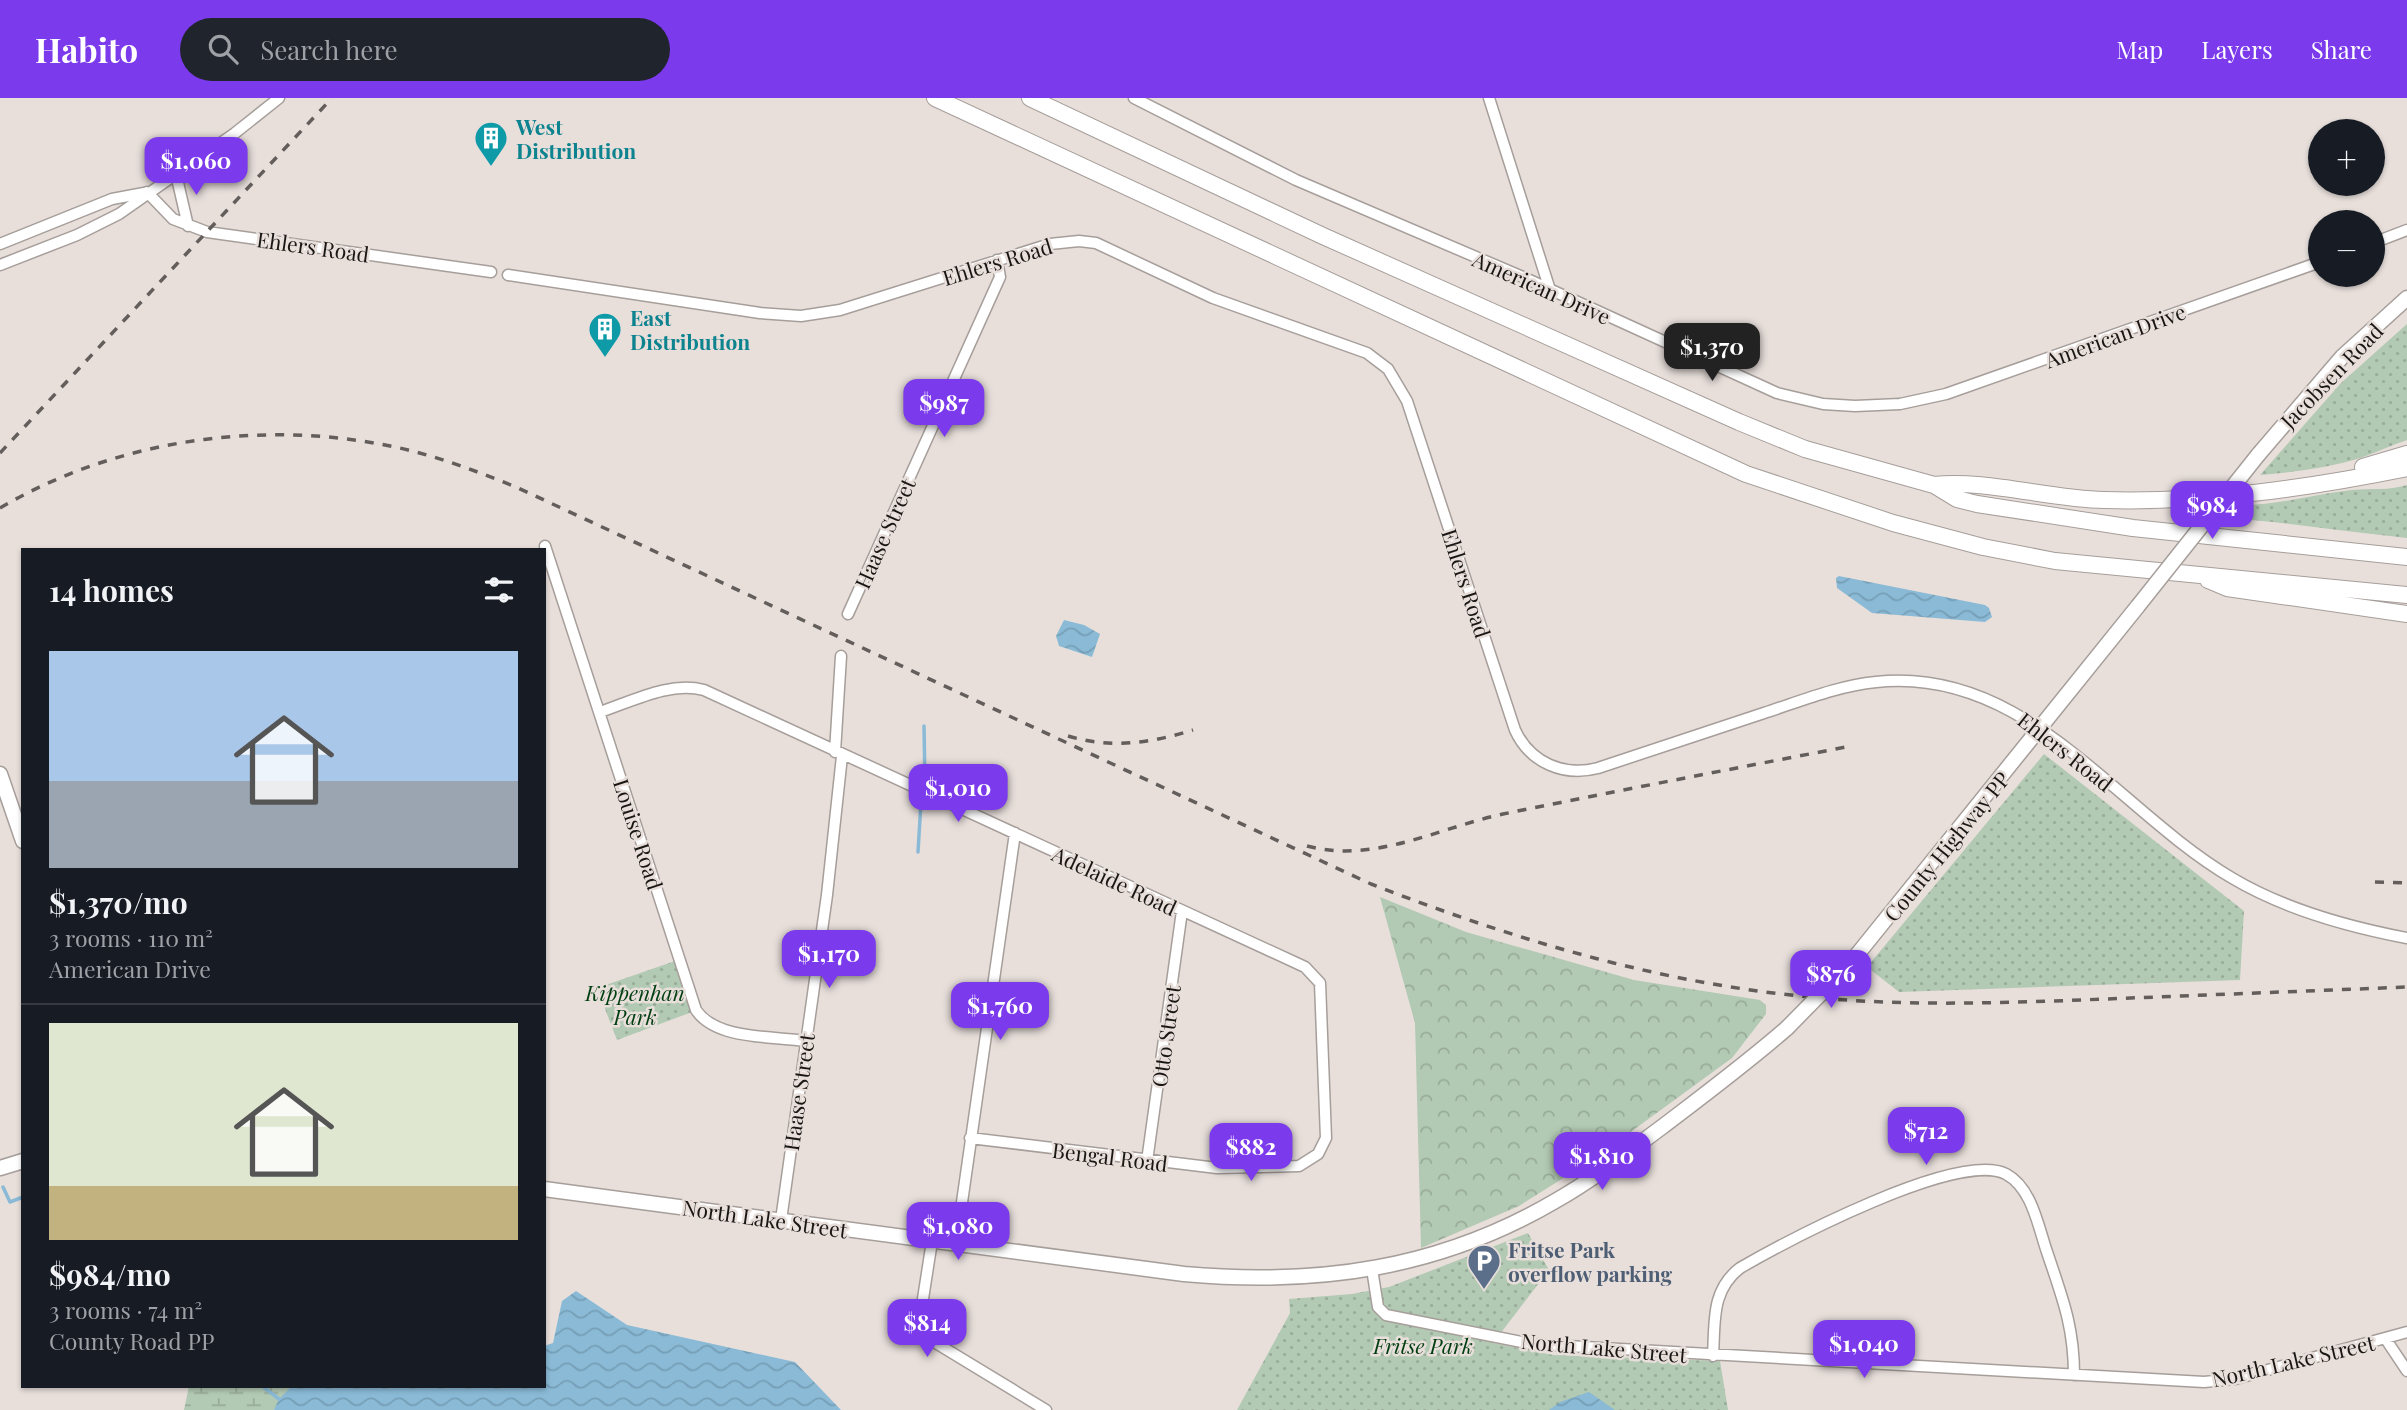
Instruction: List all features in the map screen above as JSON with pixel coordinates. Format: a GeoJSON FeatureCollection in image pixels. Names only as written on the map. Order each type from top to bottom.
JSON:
{"type":"FeatureCollection","features":[{"type":"Feature","properties":{"kind":"highway"},"geometry":{"type":"LineString","coordinates":[[935,98],[1746,474],[1815,499],[1983,547],[2055,561],[2407,595]]}},
{"type":"Feature","properties":{"kind":"highway"},"geometry":{"type":"LineString","coordinates":[[1030,98],[1323,236],[1805,449],[1934,485],[1957,499],[1977,504],[2133,528],[2407,557]]}},
{"type":"Feature","properties":{"kind":"highway"},"geometry":{"type":"LineString","coordinates":[[2335,479],[2407,454]]}},
{"type":"Feature","properties":{"kind":"highway"},"geometry":{"type":"LineString","coordinates":[[1934,485],[1959,482],[2090,500],[2172,500],[2271,490],[2407,468]]}},
{"type":"Feature","properties":{"kind":"highway"},"geometry":{"type":"LineString","coordinates":[[2193,573],[2227,588],[2407,614]]}},
{"type":"Feature","properties":{"kind":"main road","name":"Jacobsen Road"},"geometry":{"type":"LineString","coordinates":[[2138,606],[2332,366],[2407,298]]}},
{"type":"Feature","properties":{"kind":"main road","name":"County Highway PP"},"geometry":{"type":"LineString","coordinates":[[1372,1269],[1459,1246],[1558,1200],[1716,1086],[1787,1028],[1848,966],[2041,730],[2138,606]]}},
{"type":"Feature","properties":{"kind":"main road"},"geometry":{"type":"LineString","coordinates":[[0,774],[21,835]]}},
{"type":"Feature","properties":{"kind":"main road"},"geometry":{"type":"LineString","coordinates":[[0,1168],[21,1162]]}},
{"type":"Feature","properties":{"kind":"main road","name":"North Lake Street"},"geometry":{"type":"LineString","coordinates":[[546,1189],[1240,1279],[1311,1278],[1372,1269]]}},
{"type":"Feature","properties":{"kind":"street"},"geometry":{"type":"LineString","coordinates":[[0,265],[77,235],[119,214],[279,98]]}},
{"type":"Feature","properties":{"kind":"street","name":"American Drive"},"geometry":{"type":"LineString","coordinates":[[1134,98],[1296,180],[1550,290],[1777,394],[1823,404],[1883,406],[1959,390],[2308,266]]}},
{"type":"Feature","properties":{"kind":"street"},"geometry":{"type":"LineString","coordinates":[[1489,98],[1550,290]]}},
{"type":"Feature","properties":{"kind":"street"},"geometry":{"type":"LineString","coordinates":[[176,174],[188,226]]}},
{"type":"Feature","properties":{"kind":"street"},"geometry":{"type":"LineString","coordinates":[[0,244],[112,199],[147,192]]}},
{"type":"Feature","properties":{"kind":"street","name":"Ehlers Road"},"geometry":{"type":"LineString","coordinates":[[147,192],[173,219],[206,232],[491,272]]}},
{"type":"Feature","properties":{"kind":"street"},"geometry":{"type":"LineString","coordinates":[[2385,238],[2407,230]]}},
{"type":"Feature","properties":{"kind":"street","name":"Ehlers Road"},"geometry":{"type":"LineString","coordinates":[[508,275],[760,313],[801,316],[840,310],[1062,242],[1096,243],[1213,298],[1367,353],[1388,369],[1407,401],[1515,730],[1526,748],[1549,765],[1562,770],[1590,770],[1830,691],[1877,681],[1926,682],[1974,693],[2011,708],[2230,877],[2274,898],[2344,923],[2407,938]]}},
{"type":"Feature","properties":{"kind":"street","name":"Haase Street"},"geometry":{"type":"LineString","coordinates":[[848,614],[1000,277],[998,260]]}},
{"type":"Feature","properties":{"kind":"street","name":"Louise Road"},"geometry":{"type":"LineString","coordinates":[[546,549],[696,1010],[707,1023],[721,1029],[805,1041]]}},
{"type":"Feature","properties":{"kind":"street","name":"Haase Street"},"geometry":{"type":"LineString","coordinates":[[781,1220],[827,895],[838,754],[841,656]]}},
{"type":"Feature","properties":{"kind":"street","name":"Adelaide Road"},"geometry":{"type":"LineString","coordinates":[[600,712],[670,689],[693,687],[1305,967],[1317,977]]}},
{"type":"Feature","properties":{"kind":"street"},"geometry":{"type":"LineString","coordinates":[[956,1244],[1015,833]]}},
{"type":"Feature","properties":{"kind":"street","name":"Otto Street"},"geometry":{"type":"LineString","coordinates":[[1147,1161],[1182,911]]}},
{"type":"Feature","properties":{"kind":"street","name":"Bengal Road"},"geometry":{"type":"LineString","coordinates":[[970,1138],[1217,1168],[1291,1167],[1306,1163],[1318,1154],[1327,1130],[1322,991],[1317,977]]}},
{"type":"Feature","properties":{"kind":"street"},"geometry":{"type":"LineString","coordinates":[[1713,1356],[1718,1294],[1730,1276],[1740,1268],[1820,1225],[1881,1199],[1961,1172],[1985,1169],[1996,1170],[2016,1181],[2029,1200],[2071,1324],[2074,1375]]}},
{"type":"Feature","properties":{"kind":"street"},"geometry":{"type":"LineString","coordinates":[[932,1241],[920,1318],[926,1337],[933,1344],[1046,1410]]}},
{"type":"Feature","properties":{"kind":"street","name":"North Lake Street"},"geometry":{"type":"LineString","coordinates":[[1372,1269],[1380,1311],[1392,1317],[1532,1344],[1713,1356],[2223,1381],[2407,1332]]}},
{"type":"Feature","properties":{"kind":"street"},"geometry":{"type":"LineString","coordinates":[[2385,1338],[2407,1371]]}},
{"type":"Feature","properties":{"kind":"green space"},"geometry":{"type":"Polygon","coordinates":[[[2407,324],[2407,440],[2336,464],[2260,475],[2341,383],[2407,324]]]}},
{"type":"Feature","properties":{"kind":"green space"},"geometry":{"type":"Polygon","coordinates":[[[2407,485],[2407,538],[2226,518],[2237,505],[2266,504],[2359,489],[2407,485]]]}},
{"type":"Feature","properties":{"kind":"green space"},"geometry":{"type":"Polygon","coordinates":[[[2044,754],[2244,911],[2240,980],[1899,992],[1867,967],[2044,754]]]}},
{"type":"Feature","properties":{"kind":"green space"},"geometry":{"type":"Polygon","coordinates":[[[1380,897],[1466,932],[1634,980],[1760,1000],[1766,1005],[1766,1014],[1732,1058],[1595,1158],[1519,1206],[1421,1248],[1415,1023],[1380,897]]]}},
{"type":"Feature","properties":{"kind":"green space","name":"Kippenhan Park"},"geometry":{"type":"Polygon","coordinates":[[[675,961],[692,1012],[617,1040],[597,988],[675,961]]]}},
{"type":"Feature","properties":{"kind":"green space","name":"Fritse Park"},"geometry":{"type":"Polygon","coordinates":[[[1528,1233],[1549,1270],[1493,1343],[1553,1355],[1720,1361],[1728,1410],[1237,1410],[1290,1313],[1289,1299],[1352,1294],[1389,1287],[1528,1233]]]}},
{"type":"Feature","properties":{"kind":"green space"},"geometry":{"type":"Polygon","coordinates":[[[189,1388],[290,1388],[274,1410],[184,1410],[189,1388]]]}},
{"type":"Feature","properties":{"kind":"water"},"geometry":{"type":"Polygon","coordinates":[[[1839,576],[1985,605],[1992,617],[1985,622],[1872,613],[1837,588],[1836,578],[1839,576]]]}},
{"type":"Feature","properties":{"kind":"water"},"geometry":{"type":"Polygon","coordinates":[[[1064,620],[1084,625],[1100,634],[1092,657],[1059,646],[1056,636],[1064,620]]]}},
{"type":"Feature","properties":{"kind":"water"},"geometry":{"type":"Polygon","coordinates":[[[576,1291],[627,1325],[795,1362],[841,1410],[274,1410],[279,1399],[290,1388],[546,1388],[546,1345],[553,1343],[562,1301],[576,1291]]]}},
{"type":"Feature","properties":{"kind":"water"},"geometry":{"type":"Polygon","coordinates":[[[1589,1392],[1615,1410],[1549,1410],[1560,1402],[1589,1392]]]}},
{"type":"Feature","properties":{"kind":"waterway"},"geometry":{"type":"LineString","coordinates":[[924,726],[925,783]]}},
{"type":"Feature","properties":{"kind":"waterway"},"geometry":{"type":"LineString","coordinates":[[918,852],[921,802]]}},
{"type":"Feature","properties":{"kind":"waterway"},"geometry":{"type":"LineString","coordinates":[[3,1187],[10,1202],[21,1198]]}},
{"type":"Feature","properties":{"kind":"waterway"},"geometry":{"type":"LineString","coordinates":[[265,1388],[279,1399]]}},
{"type":"Feature","properties":{"kind":"railway"},"geometry":{"type":"LineString","coordinates":[[0,453],[332,98]]}},
{"type":"Feature","properties":{"kind":"railway"},"geometry":{"type":"LineString","coordinates":[[0,508],[45,484],[93,465],[192,441],[294,435],[395,447],[441,459],[516,487],[1371,884],[1476,922],[1582,955],[1690,980],[1744,989],[1876,1002],[2029,1002],[2407,987]]}},
{"type":"Feature","properties":{"kind":"railway"},"geometry":{"type":"LineString","coordinates":[[1068,736],[1100,742],[1131,743],[1193,730]]}},
{"type":"Feature","properties":{"kind":"railway"},"geometry":{"type":"LineString","coordinates":[[1307,846],[1357,851],[1381,847],[1503,814],[1846,747]]}},
{"type":"Feature","properties":{"kind":"railway"},"geometry":{"type":"LineString","coordinates":[[2375,882],[2407,883]]}},
{"type":"Feature","properties":{"kind":"place","name":"West Distribution"},"geometry":{"type":"Point","coordinates":[491,168]}},
{"type":"Feature","properties":{"kind":"place","name":"East Distribution"},"geometry":{"type":"Point","coordinates":[605,359]}},
{"type":"Feature","properties":{"kind":"place","name":"Fritse Park overflow parking"},"geometry":{"type":"Point","coordinates":[1484,1291]}}]}
